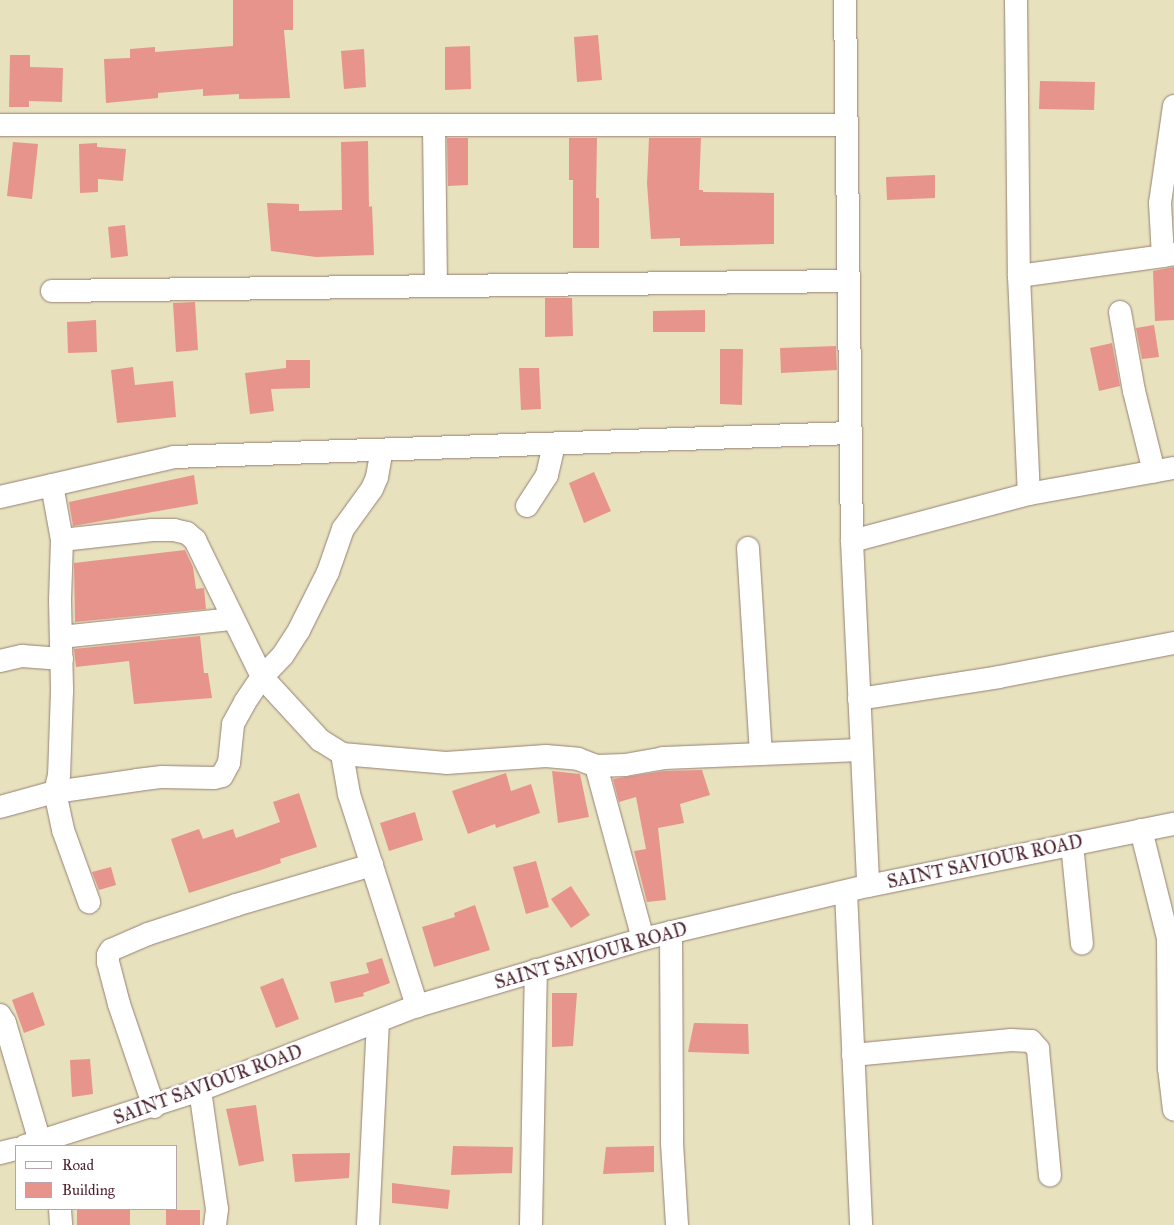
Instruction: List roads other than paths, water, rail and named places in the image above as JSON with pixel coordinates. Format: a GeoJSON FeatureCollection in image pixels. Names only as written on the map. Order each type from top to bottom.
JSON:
{"type":"FeatureCollection","features":[{"type":"Feature","properties":{"kind":"street"},"geometry":{"type":"LineString","coordinates":[[845,0],[847,281],[852,541],[868,886]]}},
{"type":"Feature","properties":{"kind":"street"},"geometry":{"type":"LineString","coordinates":[[1016,0],[1020,276],[1029,494]]}},
{"type":"Feature","properties":{"kind":"street"},"geometry":{"type":"LineString","coordinates":[[1020,276],[1168,255],[1160,203],[1174,106]]}},
{"type":"Feature","properties":{"kind":"street"},"geometry":{"type":"LineString","coordinates":[[0,125],[845,125]]}},
{"type":"Feature","properties":{"kind":"street"},"geometry":{"type":"LineString","coordinates":[[434,125],[436,286]]}},
{"type":"Feature","properties":{"kind":"street"},"geometry":{"type":"LineString","coordinates":[[52,291],[847,281]]}},
{"type":"Feature","properties":{"kind":"street"},"geometry":{"type":"LineString","coordinates":[[852,541],[1029,494],[1164,470],[1134,390],[1120,312]]}},
{"type":"Feature","properties":{"kind":"street"},"geometry":{"type":"LineString","coordinates":[[0,497],[174,457],[851,433]]}},
{"type":"Feature","properties":{"kind":"street"},"geometry":{"type":"LineString","coordinates":[[527,506],[547,475],[554,444]]}},
{"type":"Feature","properties":{"kind":"street"},"geometry":{"type":"LineString","coordinates":[[0,807],[55,792],[162,777],[214,778],[222,776],[229,763],[233,724],[262,677],[283,655],[299,630],[328,572],[343,529],[372,489],[377,477],[382,450]]}},
{"type":"Feature","properties":{"kind":"street"},"geometry":{"type":"LineString","coordinates":[[52,485],[62,540],[59,775],[55,792],[63,830],[89,902]]}},
{"type":"Feature","properties":{"kind":"street"},"geometry":{"type":"LineString","coordinates":[[62,540],[152,530],[186,532],[194,540],[262,677],[320,740],[342,754],[446,763],[546,756],[578,758],[596,766],[625,765],[663,758],[861,750]]}},
{"type":"Feature","properties":{"kind":"street"},"geometry":{"type":"LineString","coordinates":[[748,548],[761,754]]}},
{"type":"Feature","properties":{"kind":"street"},"geometry":{"type":"LineString","coordinates":[[0,661],[61,648],[233,619]]}},
{"type":"Feature","properties":{"kind":"street"},"geometry":{"type":"LineString","coordinates":[[859,699],[999,677],[1174,644]]}},
{"type":"Feature","properties":{"kind":"street"},"geometry":{"type":"LineString","coordinates":[[342,754],[349,794],[417,1006]]}},
{"type":"Feature","properties":{"kind":"street"},"geometry":{"type":"LineString","coordinates":[[596,766],[643,939]]}},
{"type":"Feature","properties":{"kind":"street","name":"SAINT SAVIOUR ROAD"},"geometry":{"type":"LineString","coordinates":[[43,1144],[200,1090],[378,1023],[417,1006],[643,939],[868,886],[1174,824]]}},
{"type":"Feature","properties":{"kind":"street"},"geometry":{"type":"LineString","coordinates":[[1141,830],[1168,938],[1169,1068],[1174,1110]]}},
{"type":"Feature","properties":{"kind":"street"},"geometry":{"type":"LineString","coordinates":[[1072,844],[1082,944]]}},
{"type":"Feature","properties":{"kind":"street"},"geometry":{"type":"LineString","coordinates":[[154,1106],[119,1004],[108,962],[108,955],[111,950],[148,934],[236,905],[372,865]]}},
{"type":"Feature","properties":{"kind":"street"},"geometry":{"type":"LineString","coordinates":[[846,892],[861,1225]]}},
{"type":"Feature","properties":{"kind":"street"},"geometry":{"type":"LineString","coordinates":[[671,932],[672,1143],[676,1225]]}},
{"type":"Feature","properties":{"kind":"street"},"geometry":{"type":"LineString","coordinates":[[531,1225],[536,970]]}},
{"type":"Feature","properties":{"kind":"street"},"geometry":{"type":"LineString","coordinates":[[0,1015],[5,1023],[43,1144]]}},
{"type":"Feature","properties":{"kind":"street"},"geometry":{"type":"LineString","coordinates":[[368,1225],[378,1023]]}},
{"type":"Feature","properties":{"kind":"street"},"geometry":{"type":"LineString","coordinates":[[853,1055],[1010,1040],[1031,1041],[1038,1049],[1050,1175]]}},
{"type":"Feature","properties":{"kind":"street"},"geometry":{"type":"LineString","coordinates":[[200,1090],[216,1209],[215,1225]]}},
{"type":"Feature","properties":{"kind":"street"},"geometry":{"type":"LineString","coordinates":[[0,1153],[15,1149]]}},
{"type":"Feature","properties":{"kind":"street"},"geometry":{"type":"LineString","coordinates":[[60,1210],[61,1225]]}}]}
